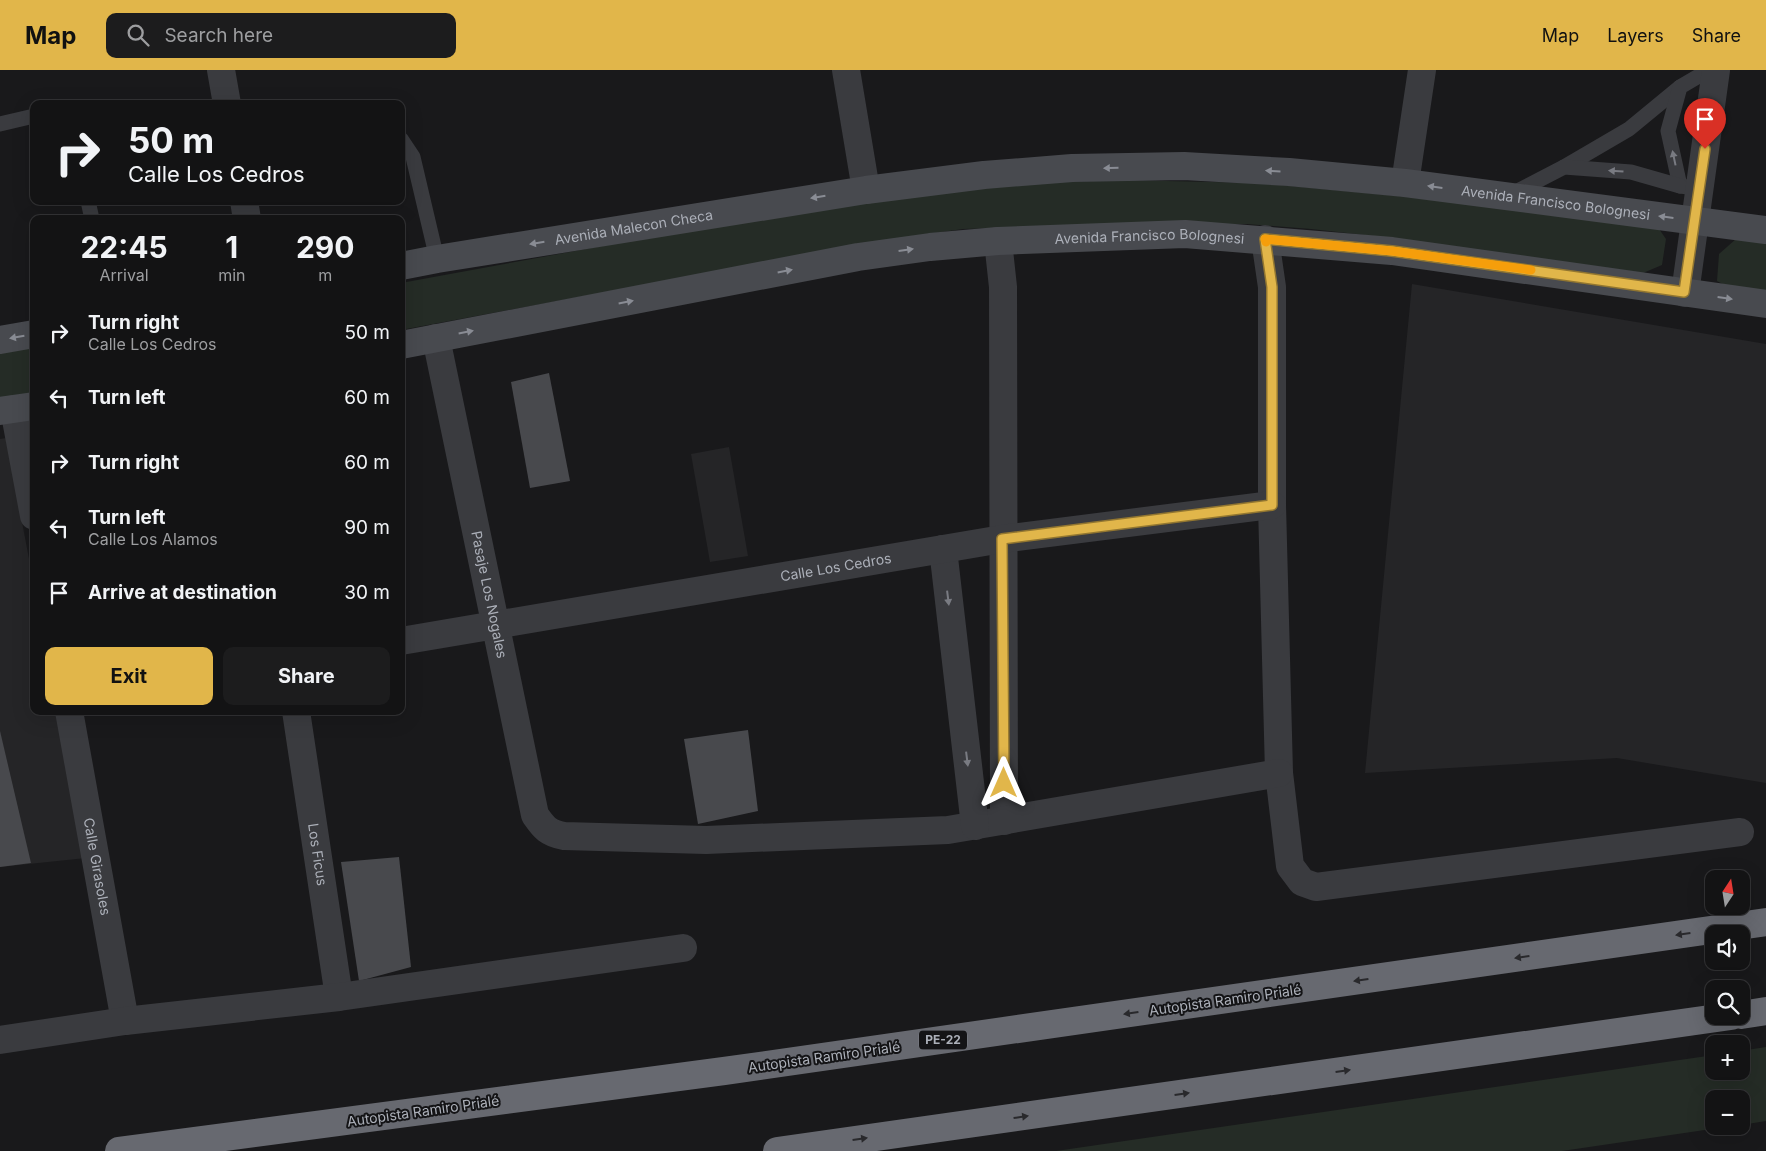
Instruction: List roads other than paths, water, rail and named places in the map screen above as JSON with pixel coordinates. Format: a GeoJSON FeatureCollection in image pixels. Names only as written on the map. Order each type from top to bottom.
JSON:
{"type":"FeatureCollection","features":[{"type":"Feature","properties":{"kind":"highway","name":"Autopista Ramiro Prialé"},"geometry":{"type":"LineString","coordinates":[[119,1151],[724,1071],[1766,922]]}},
{"type":"Feature","properties":{"kind":"highway"},"geometry":{"type":"LineString","coordinates":[[1750,1014],[1766,1011]]}},
{"type":"Feature","properties":{"kind":"highway"},"geometry":{"type":"LineString","coordinates":[[777,1151],[1705,1020]]}},
{"type":"Feature","properties":{"kind":"main road","name":"Avenida Francisco Bolognesi"},"geometry":{"type":"LineString","coordinates":[[866,190],[994,174],[1072,168],[1184,166],[1289,172],[1405,183],[1766,230]]}},
{"type":"Feature","properties":{"kind":"main road","name":"Avenida Malecon Checa"},"geometry":{"type":"LineString","coordinates":[[405,265],[866,190]]}},
{"type":"Feature","properties":{"kind":"main road","name":"Avenida Francisco Bolognesi"},"geometry":{"type":"LineString","coordinates":[[436,338],[858,257],[930,247],[998,241],[1185,234],[1265,239],[1392,251],[1766,304]]}},
{"type":"Feature","properties":{"kind":"main road"},"geometry":{"type":"LineString","coordinates":[[0,340],[30,335]]}},
{"type":"Feature","properties":{"kind":"main road"},"geometry":{"type":"LineString","coordinates":[[405,344],[436,338]]}},
{"type":"Feature","properties":{"kind":"street"},"geometry":{"type":"LineString","coordinates":[[221,70],[226,100]]}},
{"type":"Feature","properties":{"kind":"street"},"geometry":{"type":"LineString","coordinates":[[846,70],[866,190]]}},
{"type":"Feature","properties":{"kind":"street"},"geometry":{"type":"LineString","coordinates":[[1405,183],[1422,70]]}},
{"type":"Feature","properties":{"kind":"street"},"geometry":{"type":"LineString","coordinates":[[1684,292],[1695,220],[1690,188],[1716,70]]}},
{"type":"Feature","properties":{"kind":"street"},"geometry":{"type":"LineString","coordinates":[[1265,239],[1272,287],[1272,505],[1279,772],[1290,866],[1302,882],[1316,887],[1740,832]]}},
{"type":"Feature","properties":{"kind":"street"},"geometry":{"type":"LineString","coordinates":[[998,241],[1003,287],[1004,821]]}},
{"type":"Feature","properties":{"kind":"street","name":"Pasaje Los Nogales"},"geometry":{"type":"LineString","coordinates":[[436,338],[534,815],[543,826],[552,834],[564,836],[706,840],[948,830],[975,826]]}},
{"type":"Feature","properties":{"kind":"street"},"geometry":{"type":"LineString","coordinates":[[16,409],[30,492]]}},
{"type":"Feature","properties":{"kind":"street","name":"Calle Los Cedros"},"geometry":{"type":"LineString","coordinates":[[405,640],[1002,539],[1272,505]]}},
{"type":"Feature","properties":{"kind":"street"},"geometry":{"type":"LineString","coordinates":[[942,549],[975,826],[1279,772]]}},
{"type":"Feature","properties":{"kind":"street","name":"Calle Girasoles"},"geometry":{"type":"LineString","coordinates":[[70,715],[125,1021]]}},
{"type":"Feature","properties":{"kind":"street","name":"Los Ficus"},"geometry":{"type":"LineString","coordinates":[[297,715],[339,997]]}},
{"type":"Feature","properties":{"kind":"street"},"geometry":{"type":"LineString","coordinates":[[0,1040],[125,1021],[339,997],[683,948]]}},
{"type":"Feature","properties":{"kind":"lane"},"geometry":{"type":"LineString","coordinates":[[1507,196],[1564,167],[1629,129],[1680,87],[1709,70]]}},
{"type":"Feature","properties":{"kind":"lane"},"geometry":{"type":"LineString","coordinates":[[1680,87],[1668,131],[1690,188]]}},
{"type":"Feature","properties":{"kind":"lane"},"geometry":{"type":"LineString","coordinates":[[0,124],[30,117]]}},
{"type":"Feature","properties":{"kind":"lane"},"geometry":{"type":"LineString","coordinates":[[405,145],[413,157],[437,259]]}},
{"type":"Feature","properties":{"kind":"lane"},"geometry":{"type":"LineString","coordinates":[[1564,167],[1631,172],[1690,188]]}}]}
